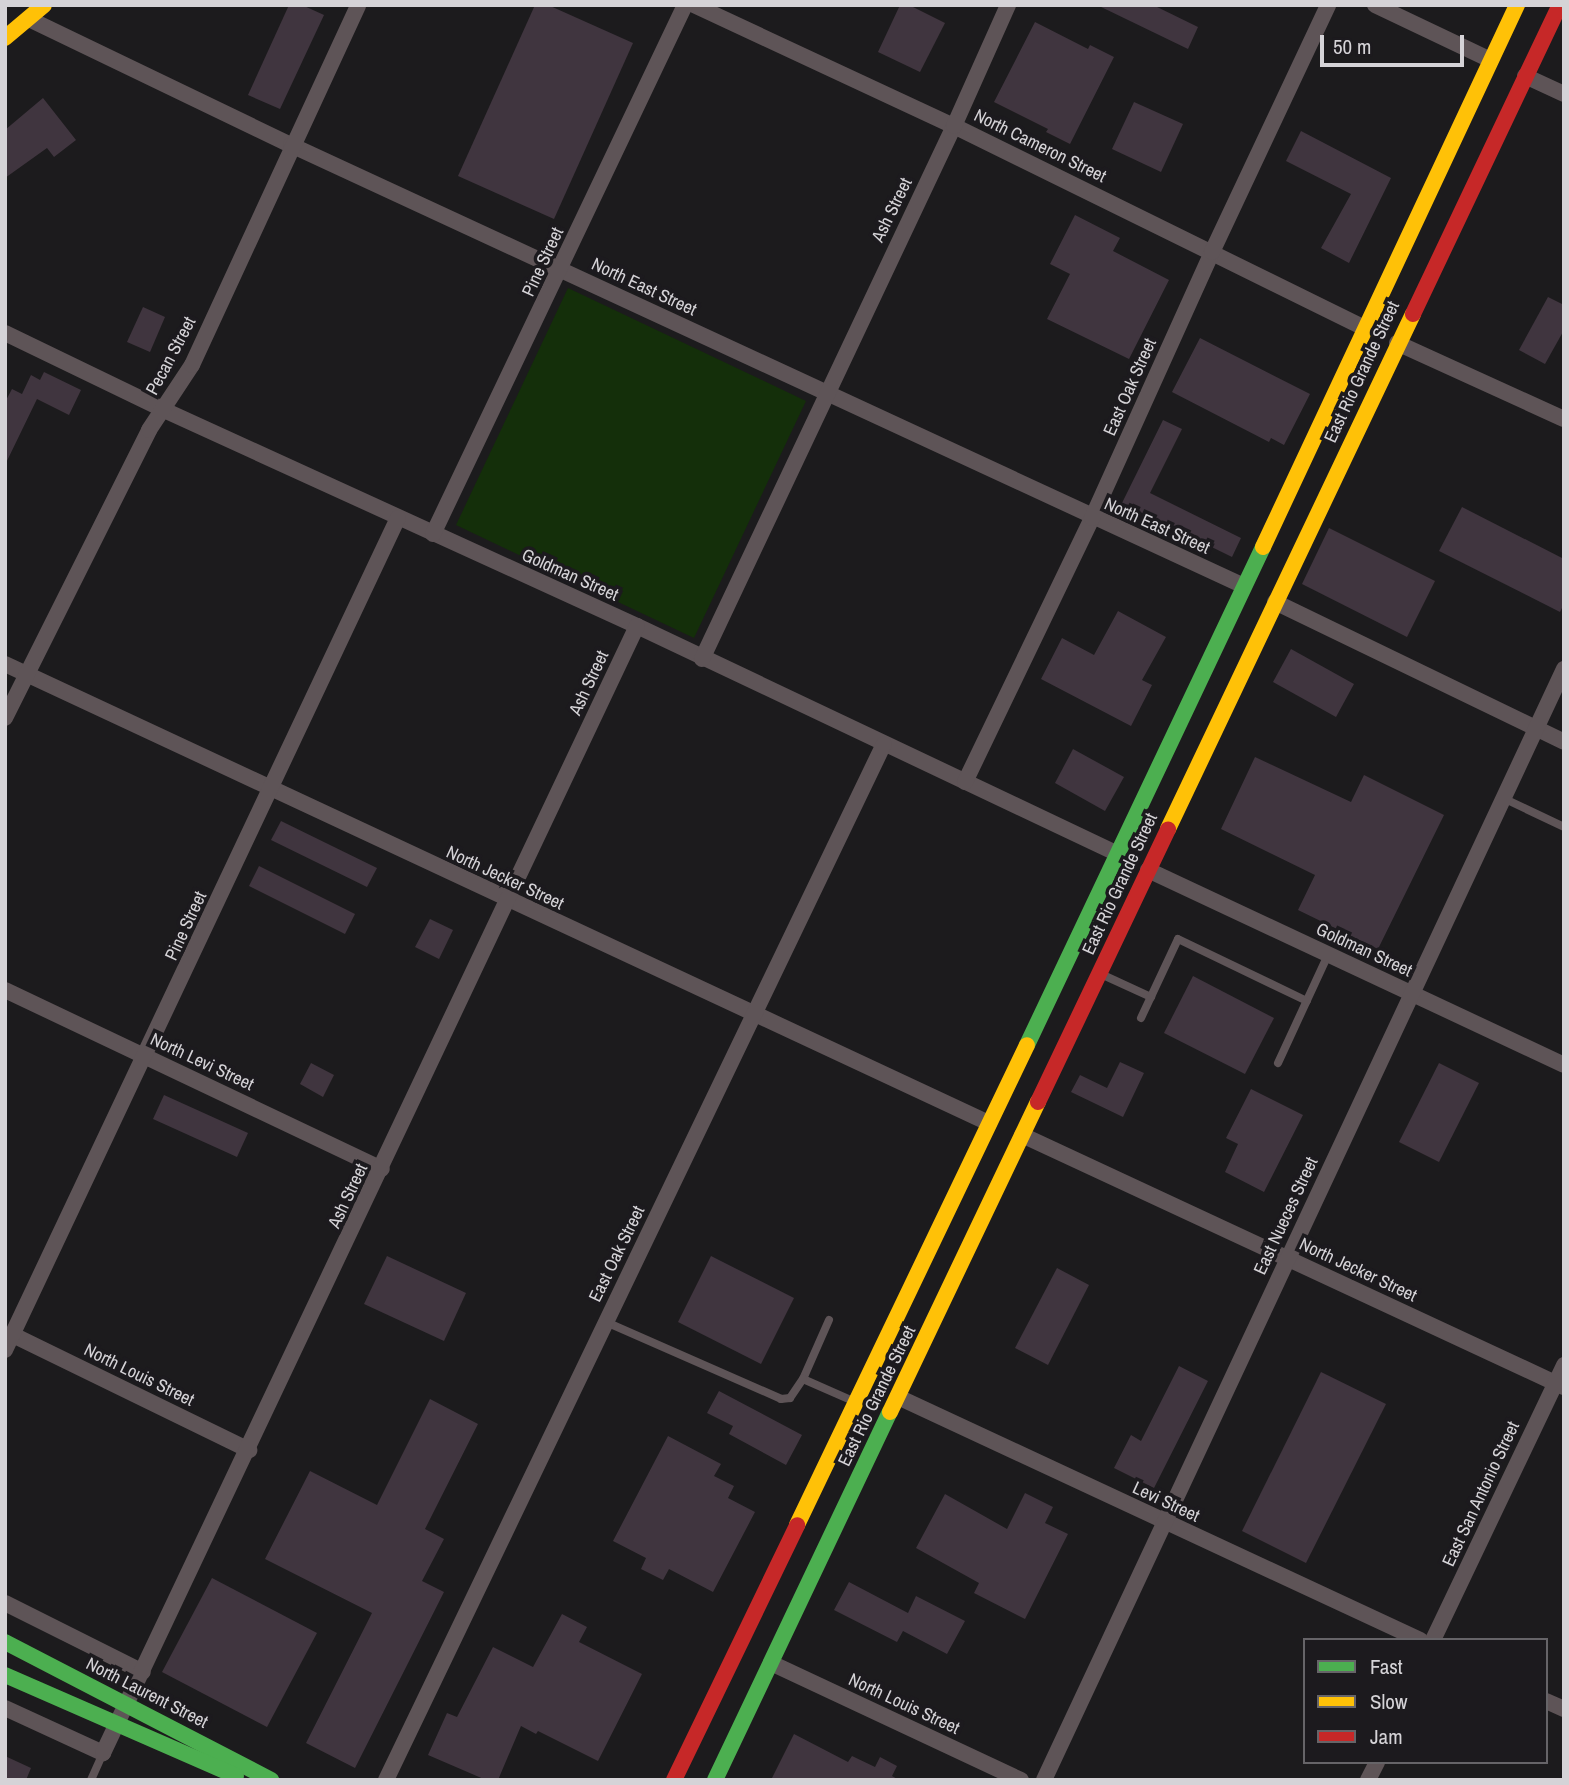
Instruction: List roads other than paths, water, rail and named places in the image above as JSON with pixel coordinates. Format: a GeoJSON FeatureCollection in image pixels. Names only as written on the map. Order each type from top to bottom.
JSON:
{"type":"FeatureCollection","features":[{"type":"Feature","properties":{"kind":"main road"},"geometry":{"type":"LineString","coordinates":[[5,38],[44,5]]}},
{"type":"Feature","properties":{"kind":"main road","name":"East Rio Grande Street"},"geometry":{"type":"LineString","coordinates":[[715,1780],[1560,5]]}},
{"type":"Feature","properties":{"kind":"main road","name":"East Rio Grande Street"},"geometry":{"type":"LineString","coordinates":[[674,1780],[1154,778],[1491,60],[1513,6]]}},
{"type":"Feature","properties":{"kind":"main road"},"geometry":{"type":"LineString","coordinates":[[1148,870],[1141,853],[1159,800],[1159,789],[1154,778]]}},
{"type":"Feature","properties":{"kind":"main road"},"geometry":{"type":"LineString","coordinates":[[1114,942],[1108,914],[1125,873],[1118,854]]}},
{"type":"Feature","properties":{"kind":"main road","name":"North Laurent Street"},"geometry":{"type":"LineString","coordinates":[[5,1642],[271,1780]]}},
{"type":"Feature","properties":{"kind":"main road"},"geometry":{"type":"LineString","coordinates":[[5,1675],[245,1780]]}},
{"type":"Feature","properties":{"kind":"street","name":"Pecan Street"},"geometry":{"type":"LineString","coordinates":[[5,718],[149,430],[192,365],[291,145],[358,5]]}},
{"type":"Feature","properties":{"kind":"street","name":"Pine Street"},"geometry":{"type":"LineString","coordinates":[[433,534],[685,5]]}},
{"type":"Feature","properties":{"kind":"street","name":"North Cameron Street"},"geometry":{"type":"LineString","coordinates":[[694,5],[954,126],[1365,328]]}},
{"type":"Feature","properties":{"kind":"street","name":"Ash Street"},"geometry":{"type":"LineString","coordinates":[[702,659],[954,126],[1008,5]]}},
{"type":"Feature","properties":{"kind":"street","name":"East Oak Street"},"geometry":{"type":"LineString","coordinates":[[965,782],[1092,518],[1212,252],[1328,5]]}},
{"type":"Feature","properties":{"kind":"street"},"geometry":{"type":"LineString","coordinates":[[1375,5],[1491,60]]}},
{"type":"Feature","properties":{"kind":"street","name":"North East Street"},"geometry":{"type":"LineString","coordinates":[[29,19],[291,145],[1092,518],[1244,586]]}},
{"type":"Feature","properties":{"kind":"street"},"geometry":{"type":"LineString","coordinates":[[1525,76],[1564,94]]}},
{"type":"Feature","properties":{"kind":"street","name":"Goldman Street"},"geometry":{"type":"LineString","coordinates":[[5,333],[164,410],[636,626],[1118,854]]}},
{"type":"Feature","properties":{"kind":"street"},"geometry":{"type":"LineString","coordinates":[[1397,343],[1564,419]]}},
{"type":"Feature","properties":{"kind":"street","name":"Pine Street"},"geometry":{"type":"LineString","coordinates":[[5,1350],[398,517]]}},
{"type":"Feature","properties":{"kind":"street"},"geometry":{"type":"LineString","coordinates":[[1275,602],[1564,742]]}},
{"type":"Feature","properties":{"kind":"street","name":"Ash Street"},"geometry":{"type":"LineString","coordinates":[[103,1753],[509,901],[636,626]]}},
{"type":"Feature","properties":{"kind":"street","name":"North Jecker Street"},"geometry":{"type":"LineString","coordinates":[[5,664],[989,1123]]}},
{"type":"Feature","properties":{"kind":"street","name":"East Nueces Street"},"geometry":{"type":"LineString","coordinates":[[1044,1780],[1564,669]]}},
{"type":"Feature","properties":{"kind":"street","name":"East Oak Street"},"geometry":{"type":"LineString","coordinates":[[386,1780],[884,744]]}},
{"type":"Feature","properties":{"kind":"street","name":"Goldman Street"},"geometry":{"type":"LineString","coordinates":[[1148,870],[1564,1065]]}},
{"type":"Feature","properties":{"kind":"street","name":"North Levi Street"},"geometry":{"type":"LineString","coordinates":[[5,990],[382,1169]]}},
{"type":"Feature","properties":{"kind":"street","name":"North Jecker Street"},"geometry":{"type":"LineString","coordinates":[[1022,1135],[1560,1385]]}},
{"type":"Feature","properties":{"kind":"street","name":"North Louis Street"},"geometry":{"type":"LineString","coordinates":[[13,1335],[249,1450]]}},
{"type":"Feature","properties":{"kind":"street","name":"East San Antonio Street"},"geometry":{"type":"LineString","coordinates":[[1434,1638],[1560,1385],[1564,1365]]}},
{"type":"Feature","properties":{"kind":"street","name":"Levi Street"},"geometry":{"type":"LineString","coordinates":[[898,1397],[1416,1638]]}},
{"type":"Feature","properties":{"kind":"street"},"geometry":{"type":"LineString","coordinates":[[5,1603],[143,1672]]}},
{"type":"Feature","properties":{"kind":"street","name":"North Louis Street"},"geometry":{"type":"LineString","coordinates":[[771,1663],[1021,1780]]}},
{"type":"Feature","properties":{"kind":"street"},"geometry":{"type":"LineString","coordinates":[[1548,1702],[1564,1709]]}},
{"type":"Feature","properties":{"kind":"street"},"geometry":{"type":"LineString","coordinates":[[5,1708],[103,1753]]}},
{"type":"Feature","properties":{"kind":"street"},"geometry":{"type":"LineString","coordinates":[[1368,1780],[1376,1764]]}},
{"type":"Feature","properties":{"kind":"lane"},"geometry":{"type":"LineString","coordinates":[[1503,798],[1564,827]]}},
{"type":"Feature","properties":{"kind":"lane"},"geometry":{"type":"LineString","coordinates":[[1141,1018],[1178,939],[1307,1001]]}},
{"type":"Feature","properties":{"kind":"lane"},"geometry":{"type":"LineString","coordinates":[[1278,1063],[1328,955]]}},
{"type":"Feature","properties":{"kind":"lane"},"geometry":{"type":"LineString","coordinates":[[1099,973],[1151,997]]}},
{"type":"Feature","properties":{"kind":"lane"},"geometry":{"type":"LineString","coordinates":[[606,1322],[781,1399],[790,1398],[803,1379],[829,1320]]}},
{"type":"Feature","properties":{"kind":"lane"},"geometry":{"type":"LineString","coordinates":[[803,1379],[855,1403]]}},
{"type":"Feature","properties":{"kind":"lane","name":"Ash Street"},"geometry":{"type":"LineString","coordinates":[[92,1780],[103,1753]]}}]}
